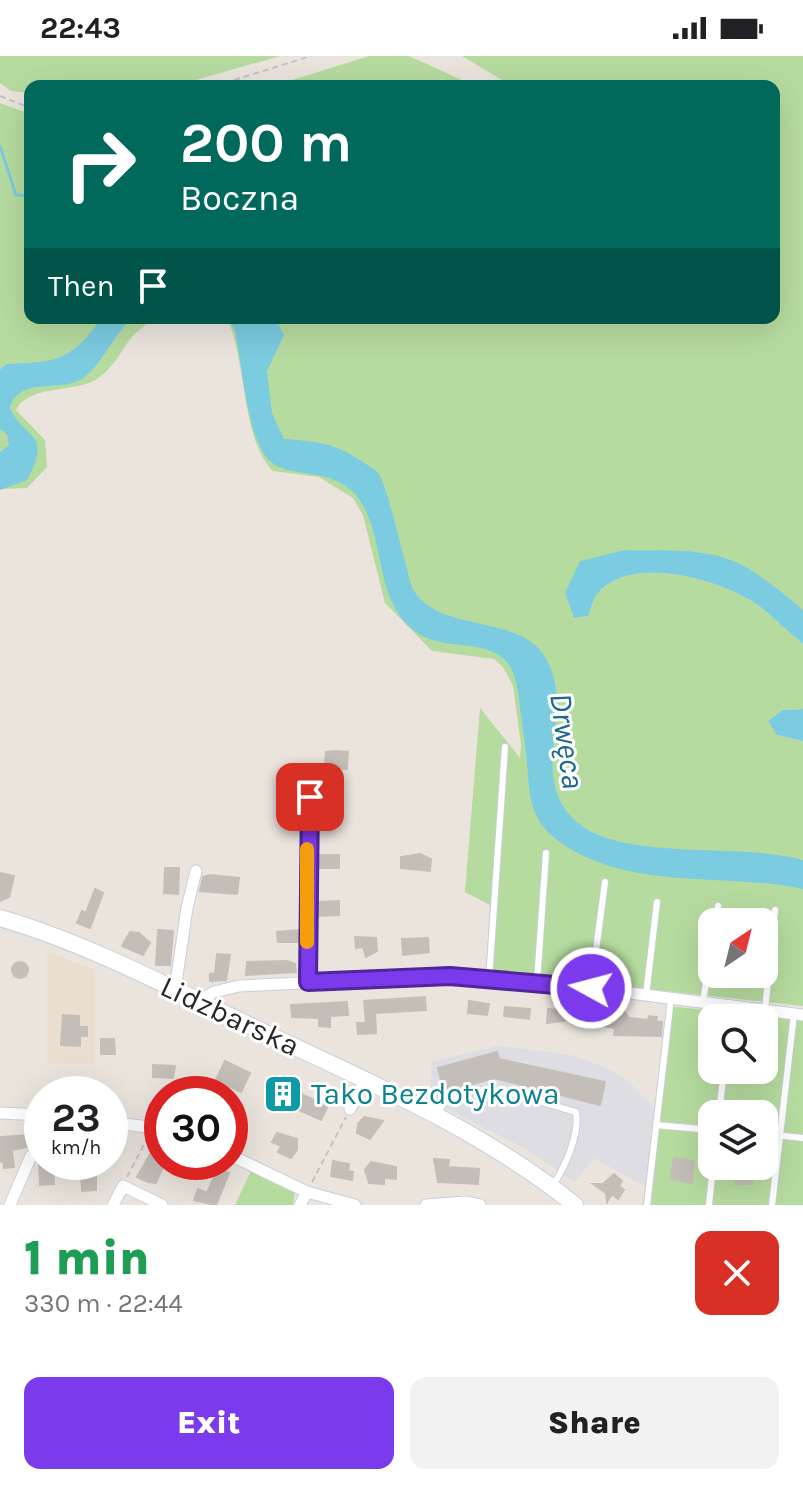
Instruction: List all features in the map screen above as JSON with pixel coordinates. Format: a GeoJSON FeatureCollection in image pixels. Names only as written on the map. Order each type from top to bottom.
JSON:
{"type":"FeatureCollection","features":[{"type":"Feature","properties":{"kind":"main road","name":"Lidzbarska"},"geometry":{"type":"LineString","coordinates":[[0,918],[87,949],[436,1115],[493,1145],[575,1205]]}},
{"type":"Feature","properties":{"kind":"street"},"geometry":{"type":"LineString","coordinates":[[308,982],[310,797]]}},
{"type":"Feature","properties":{"kind":"street"},"geometry":{"type":"LineString","coordinates":[[175,990],[187,908],[196,871]]}},
{"type":"Feature","properties":{"kind":"street"},"geometry":{"type":"LineString","coordinates":[[199,1001],[226,989],[435,976],[537,982],[709,1004]]}},
{"type":"Feature","properties":{"kind":"street"},"geometry":{"type":"LineString","coordinates":[[778,1012],[798,1014]]}},
{"type":"Feature","properties":{"kind":"street"},"geometry":{"type":"LineString","coordinates":[[350,1109],[365,1080]]}},
{"type":"Feature","properties":{"kind":"street"},"geometry":{"type":"LineString","coordinates":[[0,1113],[24,1114]]}},
{"type":"Feature","properties":{"kind":"street"},"geometry":{"type":"LineString","coordinates":[[248,1164],[307,1192],[355,1205]]}},
{"type":"Feature","properties":{"kind":"street"},"geometry":{"type":"LineString","coordinates":[[10,1205],[24,1172]]}},
{"type":"Feature","properties":{"kind":"street"},"geometry":{"type":"LineString","coordinates":[[113,1205],[123,1186],[162,1205]]}},
{"type":"Feature","properties":{"kind":"street"},"geometry":{"type":"LineString","coordinates":[[300,1205],[307,1192]]}},
{"type":"Feature","properties":{"kind":"street"},"geometry":{"type":"LineString","coordinates":[[426,1205],[465,1202],[480,1205]]}},
{"type":"Feature","properties":{"kind":"lane"},"geometry":{"type":"LineString","coordinates":[[489,979],[505,747]]}},
{"type":"Feature","properties":{"kind":"lane"},"geometry":{"type":"LineString","coordinates":[[537,982],[546,853]]}},
{"type":"Feature","properties":{"kind":"lane"},"geometry":{"type":"LineString","coordinates":[[591,988],[605,882]]}},
{"type":"Feature","properties":{"kind":"lane"},"geometry":{"type":"LineString","coordinates":[[646,995],[657,902]]}},
{"type":"Feature","properties":{"kind":"lane"},"geometry":{"type":"LineString","coordinates":[[703,1002],[705,988]]}},
{"type":"Feature","properties":{"kind":"lane"},"geometry":{"type":"LineString","coordinates":[[647,1205],[671,998]]}},
{"type":"Feature","properties":{"kind":"lane"},"geometry":{"type":"LineString","coordinates":[[772,1205],[779,1135],[798,1014]]}},
{"type":"Feature","properties":{"kind":"lane"},"geometry":{"type":"LineString","coordinates":[[436,1115],[448,1098],[481,1087],[576,1112],[578,1122],[566,1159],[552,1186]]}},
{"type":"Feature","properties":{"kind":"lane"},"geometry":{"type":"LineString","coordinates":[[656,1125],[698,1129]]}},
{"type":"Feature","properties":{"kind":"lane"},"geometry":{"type":"LineString","coordinates":[[779,1135],[803,1138]]}},
{"type":"Feature","properties":{"kind":"lane"},"geometry":{"type":"LineString","coordinates":[[709,1205],[712,1180]]}},
{"type":"Feature","properties":{"kind":"path"},"geometry":{"type":"LineString","coordinates":[[234,80],[311,56]]}},
{"type":"Feature","properties":{"kind":"path"},"geometry":{"type":"LineString","coordinates":[[0,96],[24,106]]}},
{"type":"Feature","properties":{"kind":"path"},"geometry":{"type":"LineString","coordinates":[[307,1192],[350,1109]]}},
{"type":"Feature","properties":{"kind":"path"},"geometry":{"type":"LineString","coordinates":[[123,1186],[144,1151]]}},
{"type":"Feature","properties":{"kind":"shaded area"},"geometry":{"type":"Polygon","coordinates":[[[47,952],[95,970],[95,1064],[47,1064],[47,952]]]}},
{"type":"Feature","properties":{"kind":"shaded area"},"geometry":{"type":"Polygon","coordinates":[[[497,1046],[571,1055],[605,1067],[629,1082],[655,1109],[646,1187],[594,1158],[575,1182],[526,1149],[431,1101],[431,1062],[497,1046]]]}},
{"type":"Feature","properties":{"kind":"green space"},"geometry":{"type":"Polygon","coordinates":[[[0,56],[280,56],[196,80],[24,80],[24,92],[11,91],[0,83],[0,56]]]}},
{"type":"Feature","properties":{"kind":"green space"},"geometry":{"type":"Polygon","coordinates":[[[369,56],[409,56],[462,80],[292,80],[369,56]]]}},
{"type":"Feature","properties":{"kind":"green space"},"geometry":{"type":"Polygon","coordinates":[[[462,56],[803,56],[803,610],[777,589],[726,558],[672,551],[625,550],[565,593],[575,618],[588,616],[598,593],[613,581],[631,575],[675,574],[739,594],[755,603],[803,644],[803,709],[783,710],[777,735],[803,741],[803,1006],[486,972],[490,905],[465,892],[480,708],[520,758],[513,686],[503,667],[494,659],[432,651],[385,603],[363,515],[353,498],[319,477],[273,471],[255,440],[229,324],[780,324],[780,80],[502,80],[462,56]]]}},
{"type":"Feature","properties":{"kind":"green space"},"geometry":{"type":"Polygon","coordinates":[[[0,103],[24,112],[24,324],[148,324],[134,335],[103,375],[80,386],[38,393],[21,403],[16,410],[45,440],[47,467],[27,488],[0,489],[0,103]]]}},
{"type":"Feature","properties":{"kind":"green space"},"geometry":{"type":"Polygon","coordinates":[[[667,1006],[698,1009],[698,1084],[778,1084],[778,1017],[803,1020],[803,1205],[643,1205],[667,1006]]]}},
{"type":"Feature","properties":{"kind":"green space"},"geometry":{"type":"Polygon","coordinates":[[[251,1171],[295,1192],[293,1205],[235,1205],[251,1171]]]}},
{"type":"Feature","properties":{"kind":"water"},"geometry":{"type":"Polygon","coordinates":[[[98,324],[127,324],[100,360],[80,380],[29,389],[14,398],[10,408],[34,438],[37,453],[27,480],[0,490],[0,452],[9,445],[7,434],[0,429],[0,370],[6,364],[61,357],[98,324]]]}},
{"type":"Feature","properties":{"kind":"water"},"geometry":{"type":"Polygon","coordinates":[[[232,324],[278,324],[284,335],[267,371],[272,413],[284,439],[334,447],[377,472],[389,499],[416,594],[429,606],[445,614],[518,634],[545,657],[554,677],[556,699],[555,785],[562,805],[578,823],[599,835],[624,843],[748,852],[803,860],[803,889],[676,878],[614,867],[585,856],[547,831],[531,801],[517,689],[508,664],[486,649],[440,642],[419,634],[393,604],[366,510],[355,494],[332,479],[282,468],[264,454],[245,394],[232,324]]]}},
{"type":"Feature","properties":{"kind":"water"},"geometry":{"type":"Polygon","coordinates":[[[625,550],[701,553],[746,567],[803,610],[803,644],[755,603],[739,594],[675,574],[631,575],[613,581],[596,595],[588,616],[574,618],[565,593],[580,561],[625,550]]]}},
{"type":"Feature","properties":{"kind":"water"},"geometry":{"type":"Polygon","coordinates":[[[803,709],[803,741],[777,735],[768,721],[783,710],[803,709]]]}},
{"type":"Feature","properties":{"kind":"building"},"geometry":{"type":"Polygon","coordinates":[[[326,752],[348,752],[347,769],[325,767],[326,752]]]}},
{"type":"Feature","properties":{"kind":"building"},"geometry":{"type":"Polygon","coordinates":[[[420,854],[431,859],[430,871],[401,868],[401,857],[420,854]]]}},
{"type":"Feature","properties":{"kind":"building"},"geometry":{"type":"Polygon","coordinates":[[[319,855],[339,855],[339,868],[319,868],[319,855]]]}},
{"type":"Feature","properties":{"kind":"building"},"geometry":{"type":"Polygon","coordinates":[[[165,868],[179,868],[178,894],[164,893],[165,868]]]}},
{"type":"Feature","properties":{"kind":"building"},"geometry":{"type":"Polygon","coordinates":[[[0,873],[14,876],[9,897],[0,901],[0,873]]]}},
{"type":"Feature","properties":{"kind":"building"},"geometry":{"type":"Polygon","coordinates":[[[203,877],[239,878],[237,894],[200,891],[203,877]]]}},
{"type":"Feature","properties":{"kind":"building"},"geometry":{"type":"Polygon","coordinates":[[[95,889],[103,893],[90,928],[77,923],[82,911],[86,913],[95,889]]]}},
{"type":"Feature","properties":{"kind":"building"},"geometry":{"type":"Polygon","coordinates":[[[339,901],[339,915],[317,916],[317,902],[339,901]]]}},
{"type":"Feature","properties":{"kind":"building"},"geometry":{"type":"Polygon","coordinates":[[[158,930],[173,931],[170,965],[156,965],[158,930]]]}},
{"type":"Feature","properties":{"kind":"building"},"geometry":{"type":"Polygon","coordinates":[[[300,930],[300,942],[278,942],[277,932],[300,930]]]}},
{"type":"Feature","properties":{"kind":"building"},"geometry":{"type":"Polygon","coordinates":[[[130,932],[139,933],[150,943],[143,955],[122,946],[130,932]]]}},
{"type":"Feature","properties":{"kind":"building"},"geometry":{"type":"Polygon","coordinates":[[[355,937],[376,938],[377,951],[366,957],[363,947],[356,948],[355,937]]]}},
{"type":"Feature","properties":{"kind":"building"},"geometry":{"type":"Polygon","coordinates":[[[428,938],[429,952],[403,955],[402,939],[428,938]]]}},
{"type":"Feature","properties":{"kind":"building"},"geometry":{"type":"Polygon","coordinates":[[[217,954],[230,955],[226,980],[210,981],[210,974],[215,973],[217,954]]]}},
{"type":"Feature","properties":{"kind":"building"},"geometry":{"type":"Polygon","coordinates":[[[287,961],[295,964],[296,972],[246,975],[247,962],[287,961]]]}},
{"type":"Feature","properties":{"kind":"building"},"geometry":{"type":"Polygon","coordinates":[[[20,962],[26,964],[26,976],[20,978],[14,976],[12,970],[14,964],[20,962]]]}},
{"type":"Feature","properties":{"kind":"building"},"geometry":{"type":"Polygon","coordinates":[[[425,997],[426,1010],[375,1013],[376,1033],[358,1034],[357,1023],[366,1023],[364,1001],[425,997]]]}},
{"type":"Feature","properties":{"kind":"building"},"geometry":{"type":"Polygon","coordinates":[[[469,1001],[489,1004],[487,1015],[468,1013],[469,1001]]]}},
{"type":"Feature","properties":{"kind":"building"},"geometry":{"type":"Polygon","coordinates":[[[347,1002],[348,1015],[330,1016],[330,1027],[319,1026],[319,1018],[292,1017],[291,1005],[347,1002]]]}},
{"type":"Feature","properties":{"kind":"building"},"geometry":{"type":"Polygon","coordinates":[[[505,1007],[530,1009],[529,1019],[504,1016],[505,1007]]]}},
{"type":"Feature","properties":{"kind":"building"},"geometry":{"type":"Polygon","coordinates":[[[548,1009],[620,1017],[625,1012],[629,1018],[648,1020],[649,1016],[657,1017],[656,1021],[662,1022],[661,1036],[614,1035],[615,1028],[569,1020],[547,1023],[548,1009]]]}},
{"type":"Feature","properties":{"kind":"building"},"geometry":{"type":"Polygon","coordinates":[[[63,1015],[79,1016],[79,1027],[87,1027],[87,1036],[80,1036],[80,1046],[61,1045],[63,1015]]]}},
{"type":"Feature","properties":{"kind":"building"},"geometry":{"type":"Polygon","coordinates":[[[101,1039],[114,1039],[115,1054],[101,1054],[101,1039]]]}},
{"type":"Feature","properties":{"kind":"building"},"geometry":{"type":"Polygon","coordinates":[[[497,1052],[499,1059],[605,1082],[600,1105],[494,1078],[444,1092],[438,1068],[497,1052]]]}},
{"type":"Feature","properties":{"kind":"building"},"geometry":{"type":"Polygon","coordinates":[[[225,1061],[250,1073],[248,1077],[218,1076],[225,1061]]]}},
{"type":"Feature","properties":{"kind":"building"},"geometry":{"type":"Polygon","coordinates":[[[153,1065],[175,1066],[173,1076],[153,1076],[153,1065]]]}},
{"type":"Feature","properties":{"kind":"building"},"geometry":{"type":"Polygon","coordinates":[[[274,1082],[328,1106],[321,1120],[268,1096],[274,1082]]]}},
{"type":"Feature","properties":{"kind":"building"},"geometry":{"type":"Polygon","coordinates":[[[364,1117],[383,1121],[370,1139],[357,1133],[358,1124],[364,1117]]]}},
{"type":"Feature","properties":{"kind":"building"},"geometry":{"type":"Polygon","coordinates":[[[277,1133],[297,1139],[297,1150],[291,1158],[278,1152],[281,1146],[272,1142],[277,1133]]]}},
{"type":"Feature","properties":{"kind":"building"},"geometry":{"type":"Polygon","coordinates":[[[24,1136],[24,1148],[12,1150],[14,1167],[4,1168],[3,1161],[0,1162],[0,1137],[24,1136]]]}},
{"type":"Feature","properties":{"kind":"building"},"geometry":{"type":"Polygon","coordinates":[[[674,1158],[694,1161],[692,1183],[671,1179],[674,1158]]]}},
{"type":"Feature","properties":{"kind":"building"},"geometry":{"type":"Polygon","coordinates":[[[434,1159],[449,1160],[448,1167],[479,1169],[478,1184],[438,1182],[434,1159]]]}},
{"type":"Feature","properties":{"kind":"building"},"geometry":{"type":"Polygon","coordinates":[[[333,1161],[349,1164],[348,1171],[353,1172],[352,1180],[331,1176],[333,1161]]]}},
{"type":"Feature","properties":{"kind":"building"},"geometry":{"type":"Polygon","coordinates":[[[371,1162],[396,1167],[396,1179],[384,1178],[384,1184],[369,1183],[365,1170],[371,1162]]]}},
{"type":"Feature","properties":{"kind":"building"},"geometry":{"type":"Polygon","coordinates":[[[144,1165],[144,1180],[157,1180],[156,1183],[148,1182],[137,1177],[144,1165]]]}},
{"type":"Feature","properties":{"kind":"building"},"geometry":{"type":"Polygon","coordinates":[[[614,1174],[622,1181],[619,1186],[624,1190],[618,1199],[612,1194],[607,1202],[606,1193],[593,1184],[603,1184],[614,1174]]]}},
{"type":"Feature","properties":{"kind":"building"},"geometry":{"type":"Polygon","coordinates":[[[40,1180],[54,1180],[54,1184],[40,1185],[40,1180]]]}},
{"type":"Feature","properties":{"kind":"building"},"geometry":{"type":"Polygon","coordinates":[[[81,1180],[96,1180],[96,1190],[82,1191],[81,1180]]]}},
{"type":"Feature","properties":{"kind":"building"},"geometry":{"type":"Polygon","coordinates":[[[213,1180],[226,1180],[216,1205],[194,1200],[198,1189],[207,1193],[213,1180]]]}},
{"type":"Feature","properties":{"kind":"building"},"geometry":{"type":"Polygon","coordinates":[[[736,1180],[753,1180],[752,1184],[735,1184],[736,1180]]]}},
{"type":"Feature","properties":{"kind":"waterway"},"geometry":{"type":"LineString","coordinates":[[0,146],[16,195],[24,196]]}},
{"type":"Feature","properties":{"kind":"slow traffic"},"geometry":{"type":"LineString","coordinates":[[307,849],[307,942]]}},
{"type":"Feature","properties":{"kind":"place","name":"Tako Bezdotykowa"},"geometry":{"type":"Point","coordinates":[283,1094]}},
{"type":"Feature","properties":{"kind":"route"},"geometry":{"type":"LineString","coordinates":[[310,797],[308,982],[450,976],[591,988]]}},
{"type":"Feature","properties":{"kind":"water label","name":"Drwęca"},"geometry":{"type":"Point","coordinates":[567,741]}}]}
